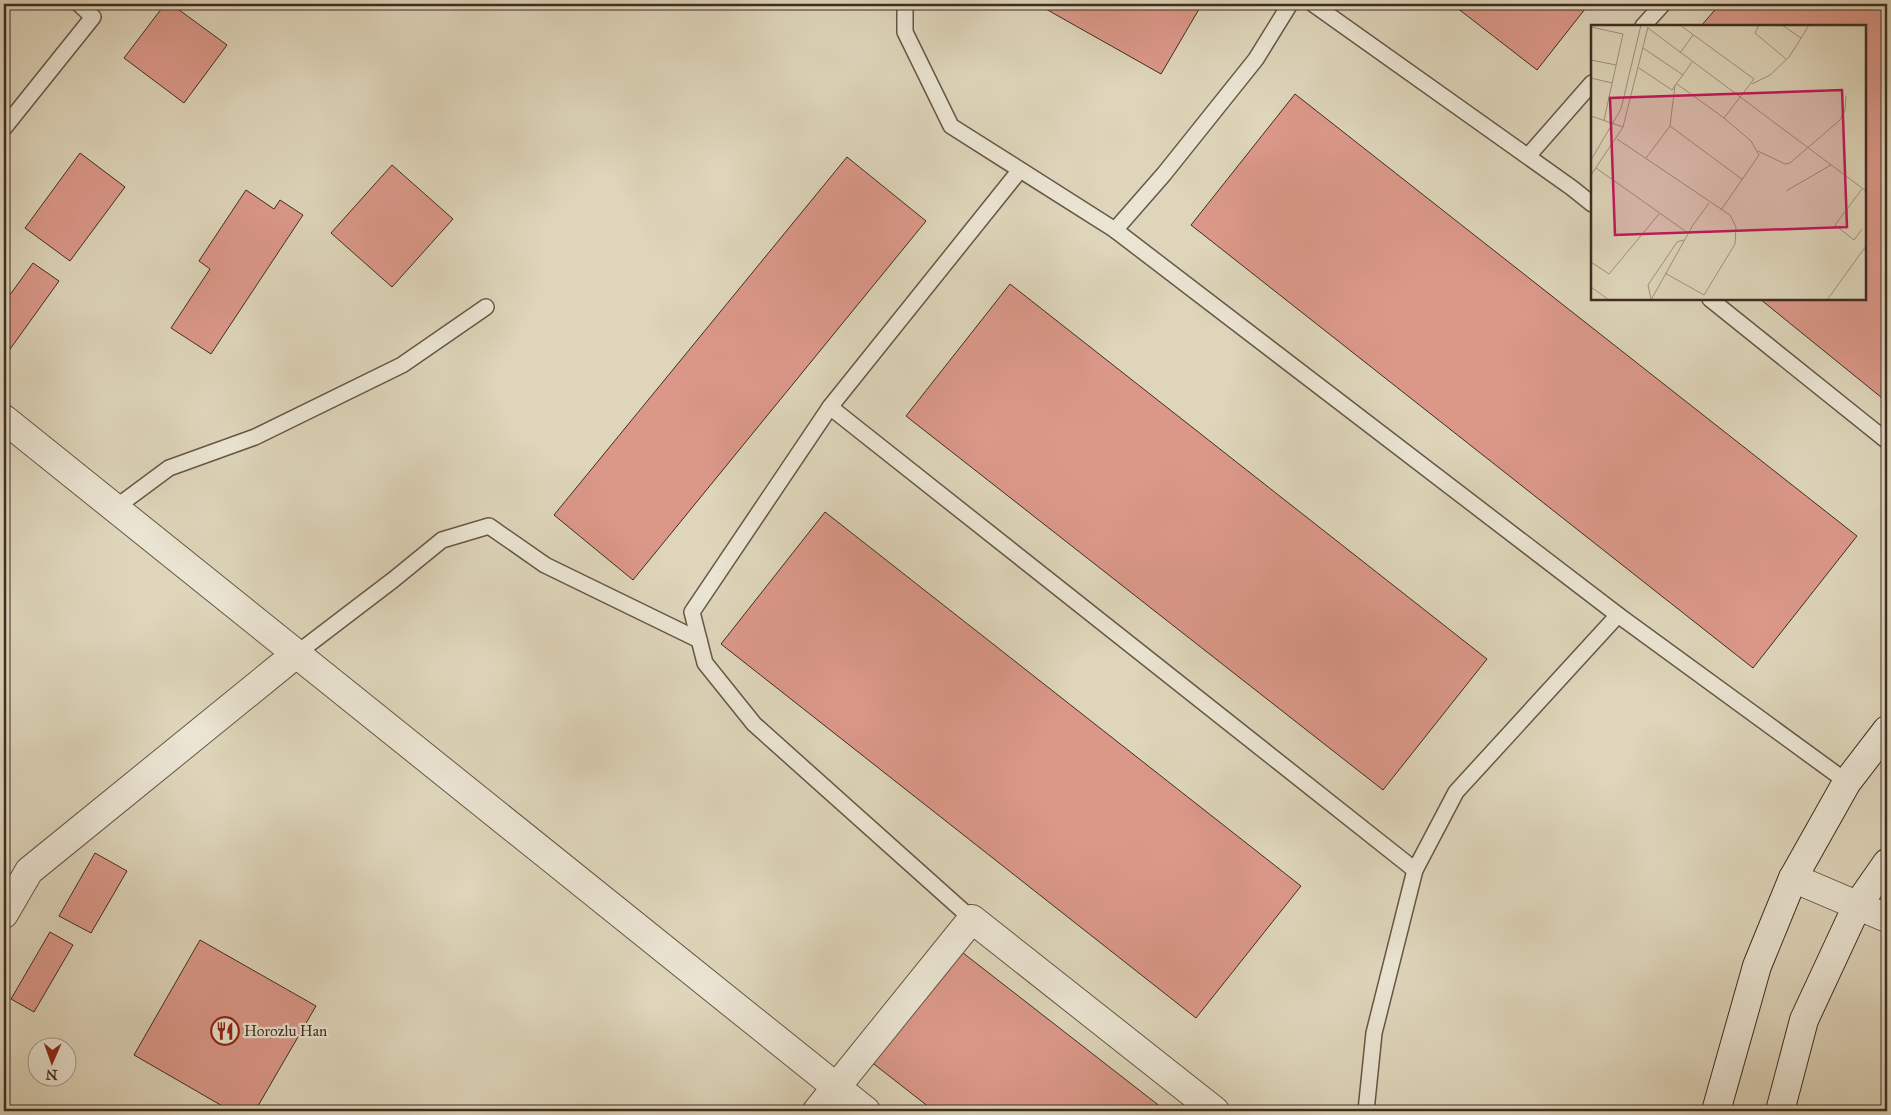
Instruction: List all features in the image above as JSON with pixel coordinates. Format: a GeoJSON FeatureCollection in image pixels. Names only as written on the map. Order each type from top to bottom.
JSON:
{"type":"FeatureCollection","features":[{"type":"Feature","properties":{"kind":"street"},"geometry":{"type":"LineString","coordinates":[[4,419],[866,1111]]}},
{"type":"Feature","properties":{"kind":"street"},"geometry":{"type":"LineString","coordinates":[[4,914],[29,871],[296,654]]}},
{"type":"Feature","properties":{"kind":"street"},"geometry":{"type":"LineString","coordinates":[[1716,1111],[1757,966],[1793,878],[1847,782],[1887,730]]}},
{"type":"Feature","properties":{"kind":"street"},"geometry":{"type":"LineString","coordinates":[[1780,1111],[1804,1020],[1857,906],[1887,864]]}},
{"type":"Feature","properties":{"kind":"street"},"geometry":{"type":"LineString","coordinates":[[1793,878],[1887,918]]}},
{"type":"Feature","properties":{"kind":"street"},"geometry":{"type":"LineString","coordinates":[[817,1111],[972,919],[1215,1111]]}},
{"type":"Feature","properties":{"kind":"lane"},"geometry":{"type":"LineString","coordinates":[[4,128],[93,17],[80,4]]}},
{"type":"Feature","properties":{"kind":"lane"},"geometry":{"type":"LineString","coordinates":[[905,4],[905,32],[951,126],[1115,230],[1618,615],[1847,782]]}},
{"type":"Feature","properties":{"kind":"lane"},"geometry":{"type":"LineString","coordinates":[[1115,230],[1164,174],[1256,59],[1290,4]]}},
{"type":"Feature","properties":{"kind":"lane"},"geometry":{"type":"LineString","coordinates":[[1313,4],[1528,156],[1591,203]]}},
{"type":"Feature","properties":{"kind":"lane"},"geometry":{"type":"LineString","coordinates":[[1644,25],[1663,4]]}},
{"type":"Feature","properties":{"kind":"lane"},"geometry":{"type":"LineString","coordinates":[[1528,156],[1591,85]]}},
{"type":"Feature","properties":{"kind":"lane"},"geometry":{"type":"LineString","coordinates":[[972,919],[754,724],[705,663],[692,612],[830,407],[1020,170]]}},
{"type":"Feature","properties":{"kind":"lane"},"geometry":{"type":"LineString","coordinates":[[1711,300],[1887,441]]}},
{"type":"Feature","properties":{"kind":"lane"},"geometry":{"type":"LineString","coordinates":[[115,508],[169,468],[255,437],[402,365],[486,307]]}},
{"type":"Feature","properties":{"kind":"lane"},"geometry":{"type":"LineString","coordinates":[[830,407],[1415,870]]}},
{"type":"Feature","properties":{"kind":"lane"},"geometry":{"type":"LineString","coordinates":[[296,654],[442,540],[489,526],[545,565],[699,640]]}},
{"type":"Feature","properties":{"kind":"lane"},"geometry":{"type":"LineString","coordinates":[[1366,1111],[1374,1033],[1415,870],[1456,792],[1618,615]]}},
{"type":"Feature","properties":{"kind":"building"},"geometry":{"type":"Polygon","coordinates":[[[165,4],[171,4],[227,45],[184,103],[124,58],[165,4]]]}},
{"type":"Feature","properties":{"kind":"building"},"geometry":{"type":"Polygon","coordinates":[[[1037,4],[1202,4],[1161,74],[1037,4]]]}},
{"type":"Feature","properties":{"kind":"building"},"geometry":{"type":"Polygon","coordinates":[[[1452,4],[1589,4],[1537,70],[1452,4]]]}},
{"type":"Feature","properties":{"kind":"building"},"geometry":{"type":"Polygon","coordinates":[[[1720,4],[1887,4],[1887,402],[1761,300],[1866,300],[1866,25],[1702,25],[1720,4]]]}},
{"type":"Feature","properties":{"kind":"building"},"geometry":{"type":"Polygon","coordinates":[[[1295,94],[1857,536],[1753,668],[1191,225],[1295,94]]]}},
{"type":"Feature","properties":{"kind":"building"},"geometry":{"type":"Polygon","coordinates":[[[80,153],[125,187],[70,261],[25,228],[80,153]]]}},
{"type":"Feature","properties":{"kind":"building"},"geometry":{"type":"Polygon","coordinates":[[[847,157],[926,221],[633,580],[554,515],[847,157]]]}},
{"type":"Feature","properties":{"kind":"building"},"geometry":{"type":"Polygon","coordinates":[[[392,165],[453,219],[392,287],[331,233],[392,165]]]}},
{"type":"Feature","properties":{"kind":"building"},"geometry":{"type":"Polygon","coordinates":[[[246,190],[274,209],[280,200],[303,215],[211,354],[171,328],[210,269],[199,261],[246,190]]]}},
{"type":"Feature","properties":{"kind":"building"},"geometry":{"type":"Polygon","coordinates":[[[33,263],[59,281],[8,352],[4,349],[4,303],[33,263]]]}},
{"type":"Feature","properties":{"kind":"building"},"geometry":{"type":"Polygon","coordinates":[[[1010,284],[1487,659],[1383,790],[906,416],[1010,284]]]}},
{"type":"Feature","properties":{"kind":"building"},"geometry":{"type":"Polygon","coordinates":[[[825,512],[1301,886],[1196,1018],[721,644],[825,512]]]}},
{"type":"Feature","properties":{"kind":"building"},"geometry":{"type":"Polygon","coordinates":[[[95,853],[127,871],[91,933],[59,916],[95,853]]]}},
{"type":"Feature","properties":{"kind":"building"},"geometry":{"type":"Polygon","coordinates":[[[50,932],[73,945],[34,1012],[11,999],[50,932]]]}},
{"type":"Feature","properties":{"kind":"building","name":"Horozlu Han"},"geometry":{"type":"Polygon","coordinates":[[[200,940],[316,1006],[255,1111],[231,1111],[134,1055],[200,940]]]}},
{"type":"Feature","properties":{"kind":"building"},"geometry":{"type":"Polygon","coordinates":[[[958,949],[1166,1111],[934,1111],[870,1061],[958,949]]]}},
{"type":"Feature","properties":{"kind":"place","name":"Horozlu Han"},"geometry":{"type":"Point","coordinates":[225,1031]}}]}
